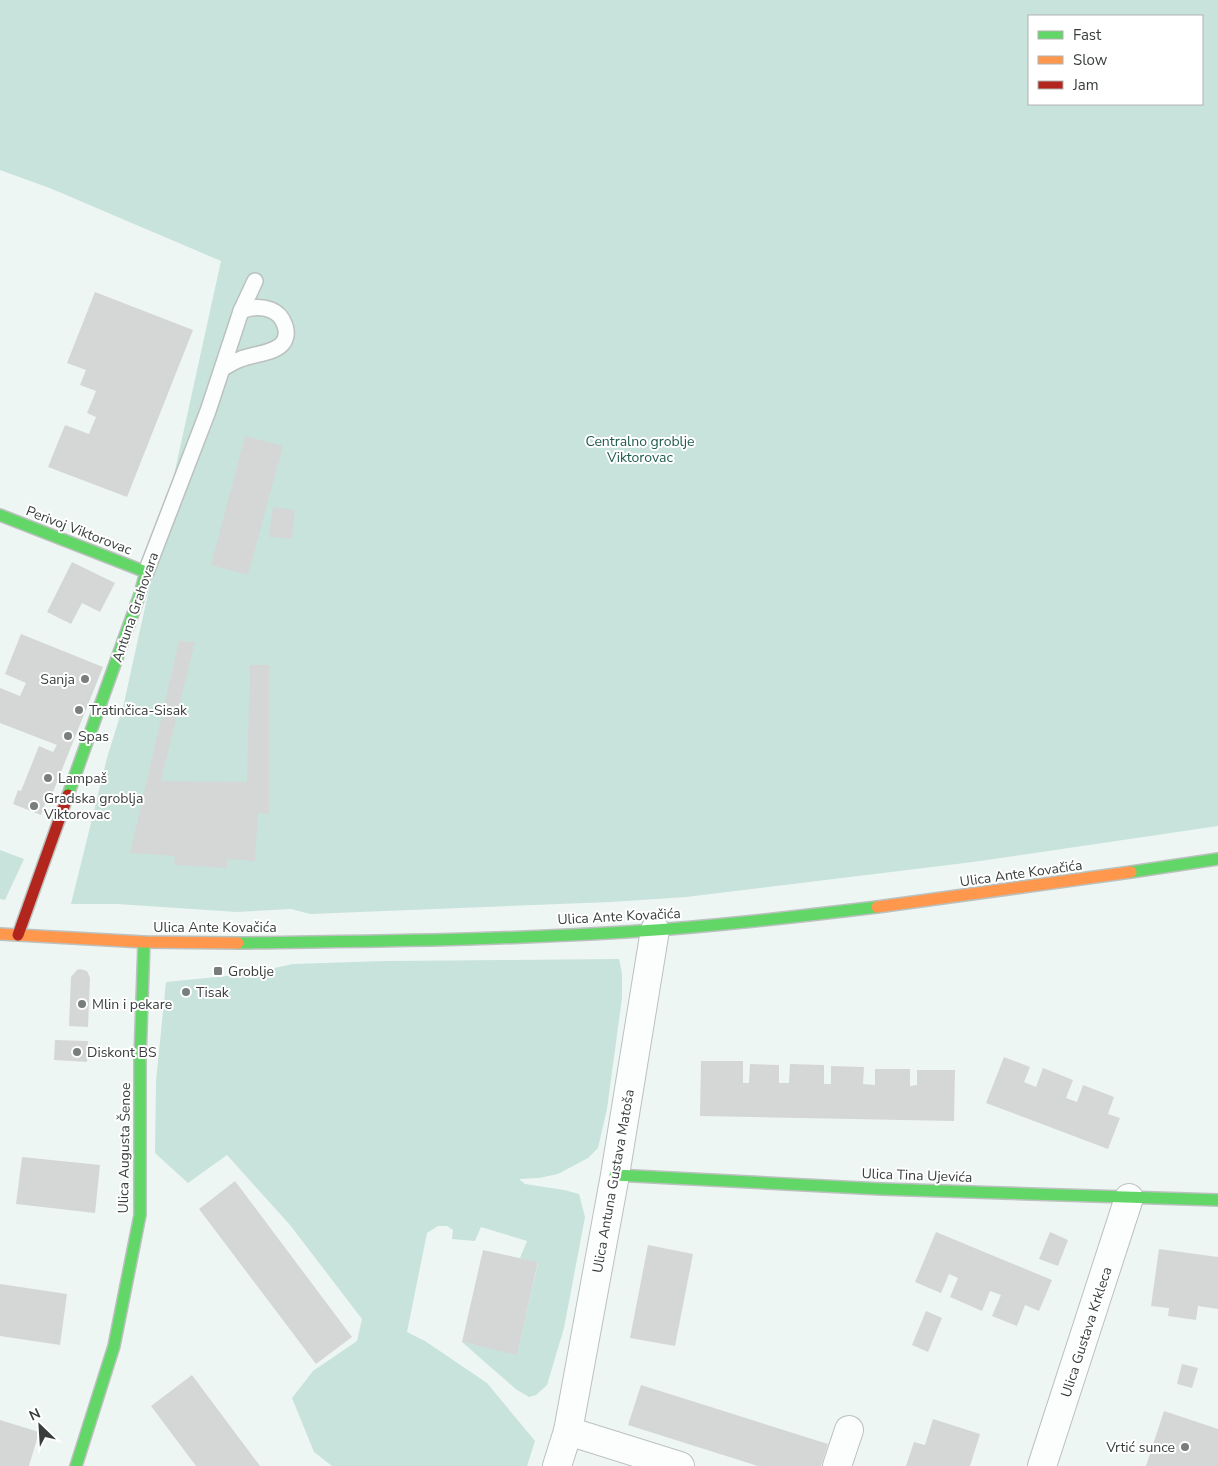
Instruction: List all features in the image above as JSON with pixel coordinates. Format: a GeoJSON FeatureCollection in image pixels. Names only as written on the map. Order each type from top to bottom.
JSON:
{"type":"FeatureCollection","features":[{"type":"Feature","properties":{"kind":"street","name":"Perivoj Viktorovac"},"geometry":{"type":"LineString","coordinates":[[0,515],[146,572]]}},
{"type":"Feature","properties":{"kind":"street","name":"Antuna Grahovara"},"geometry":{"type":"LineString","coordinates":[[18,935],[140,594],[146,572]]}},
{"type":"Feature","properties":{"kind":"street","name":"Ulica Ante Kovačića"},"geometry":{"type":"LineString","coordinates":[[0,934],[144,942],[224,943],[431,940],[654,930],[820,914],[1000,891],[1218,859]]}},
{"type":"Feature","properties":{"kind":"street","name":"Ulica Antuna Gustava Matoša"},"geometry":{"type":"LineString","coordinates":[[557,1466],[568,1431],[615,1175],[654,930]]}},
{"type":"Feature","properties":{"kind":"street","name":"Ulica Augusta Šenoe"},"geometry":{"type":"LineString","coordinates":[[76,1466],[114,1346],[140,1215],[140,1059],[144,942]]}},
{"type":"Feature","properties":{"kind":"street","name":"Ulica Tina Ujevića"},"geometry":{"type":"LineString","coordinates":[[615,1175],[881,1189],[1218,1200]]}},
{"type":"Feature","properties":{"kind":"street","name":"Ulica Gustava Krkleca"},"geometry":{"type":"LineString","coordinates":[[1042,1466],[1129,1198]]}},
{"type":"Feature","properties":{"kind":"street"},"geometry":{"type":"LineString","coordinates":[[837,1466],[848,1430]]}},
{"type":"Feature","properties":{"kind":"street"},"geometry":{"type":"LineString","coordinates":[[568,1431],[680,1466]]}},
{"type":"Feature","properties":{"kind":"lane","name":"Antuna Grahovara"},"geometry":{"type":"LineString","coordinates":[[146,572],[223,368],[241,311],[255,281]]}},
{"type":"Feature","properties":{"kind":"lane"},"geometry":{"type":"LineString","coordinates":[[223,368],[240,359],[275,349],[282,344],[286,337],[284,322],[273,310],[257,307],[241,311]]}},
{"type":"Feature","properties":{"kind":"green space","name":"Centralno groblje Viktorovac"},"geometry":{"type":"Polygon","coordinates":[[[0,0],[1218,0],[1218,826],[973,862],[686,897],[611,902],[310,914],[291,909],[237,912],[117,904],[71,904],[107,758],[124,703],[221,261],[52,189],[0,170],[0,0]]]}},
{"type":"Feature","properties":{"kind":"green space"},"geometry":{"type":"Polygon","coordinates":[[[0,850],[24,859],[5,900],[0,899],[0,850]]]}},
{"type":"Feature","properties":{"kind":"green space"},"geometry":{"type":"Polygon","coordinates":[[[619,959],[622,973],[622,998],[607,1109],[598,1148],[588,1158],[558,1174],[539,1178],[519,1179],[525,1184],[579,1194],[585,1217],[564,1328],[547,1385],[536,1395],[529,1397],[517,1390],[462,1342],[517,1354],[538,1263],[520,1258],[527,1241],[481,1227],[475,1241],[452,1239],[453,1230],[447,1226],[438,1226],[427,1233],[407,1332],[425,1341],[487,1383],[535,1441],[527,1466],[332,1466],[314,1452],[292,1398],[313,1371],[357,1341],[362,1319],[290,1225],[227,1155],[188,1183],[155,1153],[156,1081],[166,982],[247,974],[293,964],[385,961],[619,959]]]}},
{"type":"Feature","properties":{"kind":"building"},"geometry":{"type":"Polygon","coordinates":[[[95,292],[193,330],[127,497],[48,467],[65,425],[89,434],[96,417],[87,413],[96,391],[80,385],[86,370],[67,363],[95,292]]]}},
{"type":"Feature","properties":{"kind":"building"},"geometry":{"type":"Polygon","coordinates":[[[245,436],[283,446],[248,575],[211,565],[245,436]]]}},
{"type":"Feature","properties":{"kind":"building"},"geometry":{"type":"Polygon","coordinates":[[[273,507],[295,510],[292,539],[269,537],[273,507]]]}},
{"type":"Feature","properties":{"kind":"building"},"geometry":{"type":"Polygon","coordinates":[[[72,562],[115,583],[100,612],[82,603],[71,624],[47,612],[72,562]]]}},
{"type":"Feature","properties":{"kind":"building"},"geometry":{"type":"Polygon","coordinates":[[[21,634],[103,667],[49,802],[46,801],[41,815],[13,804],[18,790],[21,791],[39,746],[53,752],[57,745],[0,723],[0,688],[20,696],[26,683],[5,674],[21,634]]]}},
{"type":"Feature","properties":{"kind":"building"},"geometry":{"type":"Polygon","coordinates":[[[179,641],[195,642],[161,781],[247,782],[250,665],[269,665],[269,814],[258,813],[255,861],[227,859],[227,868],[174,865],[175,856],[130,853],[179,641]]]}},
{"type":"Feature","properties":{"kind":"building"},"geometry":{"type":"Polygon","coordinates":[[[80,969],[87,971],[90,978],[88,1027],[69,1026],[71,977],[80,969]]]}},
{"type":"Feature","properties":{"kind":"building"},"geometry":{"type":"Polygon","coordinates":[[[55,1040],[88,1041],[87,1062],[54,1060],[55,1040]]]}},
{"type":"Feature","properties":{"kind":"building"},"geometry":{"type":"Polygon","coordinates":[[[1004,1057],[1030,1067],[1024,1082],[1036,1087],[1043,1068],[1073,1080],[1066,1098],[1077,1102],[1083,1085],[1114,1097],[1108,1114],[1120,1118],[1108,1149],[986,1103],[1004,1057]]]}},
{"type":"Feature","properties":{"kind":"building"},"geometry":{"type":"Polygon","coordinates":[[[701,1061],[743,1061],[743,1083],[749,1083],[750,1064],[779,1065],[779,1083],[789,1083],[790,1064],[824,1065],[824,1084],[831,1084],[831,1066],[864,1067],[863,1084],[875,1085],[875,1069],[910,1069],[910,1086],[917,1085],[917,1070],[955,1070],[954,1121],[700,1116],[701,1061]]]}},
{"type":"Feature","properties":{"kind":"building"},"geometry":{"type":"Polygon","coordinates":[[[22,1157],[100,1165],[95,1213],[16,1204],[22,1157]]]}},
{"type":"Feature","properties":{"kind":"building"},"geometry":{"type":"Polygon","coordinates":[[[235,1181],[352,1337],[316,1364],[199,1209],[235,1181]]]}},
{"type":"Feature","properties":{"kind":"building"},"geometry":{"type":"Polygon","coordinates":[[[936,1232],[1052,1280],[1039,1311],[1025,1305],[1017,1326],[992,1316],[1001,1295],[990,1291],[982,1311],[950,1297],[958,1278],[949,1274],[941,1293],[915,1282],[936,1232]]]}},
{"type":"Feature","properties":{"kind":"building"},"geometry":{"type":"Polygon","coordinates":[[[1050,1232],[1068,1240],[1058,1266],[1039,1259],[1050,1232]]]}},
{"type":"Feature","properties":{"kind":"building"},"geometry":{"type":"Polygon","coordinates":[[[648,1245],[693,1254],[675,1346],[630,1338],[648,1245]]]}},
{"type":"Feature","properties":{"kind":"building"},"geometry":{"type":"Polygon","coordinates":[[[1159,1249],[1218,1257],[1218,1309],[1198,1306],[1196,1320],[1168,1316],[1169,1308],[1151,1306],[1159,1249]]]}},
{"type":"Feature","properties":{"kind":"building"},"geometry":{"type":"Polygon","coordinates":[[[483,1250],[538,1262],[517,1355],[462,1342],[483,1250]]]}},
{"type":"Feature","properties":{"kind":"building"},"geometry":{"type":"Polygon","coordinates":[[[0,1284],[67,1294],[60,1345],[0,1336],[0,1284]]]}},
{"type":"Feature","properties":{"kind":"building"},"geometry":{"type":"Polygon","coordinates":[[[926,1311],[942,1318],[928,1352],[912,1345],[926,1311]]]}},
{"type":"Feature","properties":{"kind":"building"},"geometry":{"type":"Polygon","coordinates":[[[1182,1364],[1198,1368],[1192,1388],[1177,1384],[1182,1364]]]}},
{"type":"Feature","properties":{"kind":"building"},"geometry":{"type":"Polygon","coordinates":[[[192,1375],[260,1466],[196,1466],[151,1406],[192,1375]]]}},
{"type":"Feature","properties":{"kind":"building"},"geometry":{"type":"Polygon","coordinates":[[[641,1385],[828,1444],[821,1466],[758,1466],[628,1425],[641,1385]]]}},
{"type":"Feature","properties":{"kind":"building","name":"Vrtić sunce"},"geometry":{"type":"Polygon","coordinates":[[[1164,1411],[1218,1429],[1218,1466],[1146,1466],[1164,1411]]]}},
{"type":"Feature","properties":{"kind":"building"},"geometry":{"type":"Polygon","coordinates":[[[933,1419],[980,1434],[970,1466],[906,1466],[914,1442],[925,1445],[933,1419]]]}},
{"type":"Feature","properties":{"kind":"building"},"geometry":{"type":"Polygon","coordinates":[[[0,1420],[39,1432],[29,1466],[0,1466],[0,1420]]]}},
{"type":"Feature","properties":{"kind":"traffic: fast"},"geometry":{"type":"LineString","coordinates":[[0,515],[146,572],[140,594],[68,795]]}},
{"type":"Feature","properties":{"kind":"traffic: fast"},"geometry":{"type":"LineString","coordinates":[[1131,872],[1218,859]]}},
{"type":"Feature","properties":{"kind":"traffic: fast"},"geometry":{"type":"LineString","coordinates":[[238,943],[551,936],[683,928],[877,907]]}},
{"type":"Feature","properties":{"kind":"traffic: fast"},"geometry":{"type":"LineString","coordinates":[[76,1466],[114,1346],[140,1215],[140,1059],[144,942]]}},
{"type":"Feature","properties":{"kind":"traffic: fast"},"geometry":{"type":"LineString","coordinates":[[615,1175],[881,1189],[1218,1200]]}},
{"type":"Feature","properties":{"kind":"traffic: slow"},"geometry":{"type":"LineString","coordinates":[[877,907],[1131,872]]}},
{"type":"Feature","properties":{"kind":"traffic: slow"},"geometry":{"type":"LineString","coordinates":[[0,934],[144,942],[238,943]]}},
{"type":"Feature","properties":{"kind":"traffic: jam"},"geometry":{"type":"LineString","coordinates":[[18,935],[68,795]]}},
{"type":"Feature","properties":{"kind":"place","name":"Sanja"},"geometry":{"type":"Point","coordinates":[85,679]}},
{"type":"Feature","properties":{"kind":"place","name":"Tratinčica-Sisak"},"geometry":{"type":"Point","coordinates":[79,710]}},
{"type":"Feature","properties":{"kind":"place","name":"Spas"},"geometry":{"type":"Point","coordinates":[68,736]}},
{"type":"Feature","properties":{"kind":"place","name":"Lampaš"},"geometry":{"type":"Point","coordinates":[48,778]}},
{"type":"Feature","properties":{"kind":"place","name":"Gradska groblja Viktorovac"},"geometry":{"type":"Point","coordinates":[34,806]}},
{"type":"Feature","properties":{"kind":"place","name":"Groblje"},"geometry":{"type":"Point","coordinates":[218,971]}},
{"type":"Feature","properties":{"kind":"place","name":"Tisak"},"geometry":{"type":"Point","coordinates":[186,992]}},
{"type":"Feature","properties":{"kind":"place","name":"Mlin i pekare"},"geometry":{"type":"Point","coordinates":[82,1004]}},
{"type":"Feature","properties":{"kind":"place","name":"Diskont BS"},"geometry":{"type":"Point","coordinates":[77,1052]}},
{"type":"Feature","properties":{"kind":"place","name":"Vrtić sunce"},"geometry":{"type":"Point","coordinates":[1185,1447]}}]}
